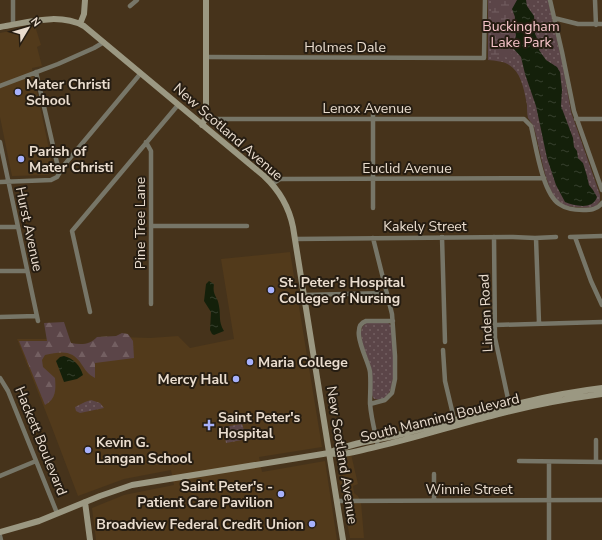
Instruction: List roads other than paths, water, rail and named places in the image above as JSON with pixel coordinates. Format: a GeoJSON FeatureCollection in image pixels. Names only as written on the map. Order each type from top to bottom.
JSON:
{"type":"FeatureCollection","features":[{"type":"Feature","properties":{"kind":"street"},"geometry":{"type":"LineString","coordinates":[[13,0],[13,25]]}},
{"type":"Feature","properties":{"kind":"street"},"geometry":{"type":"LineString","coordinates":[[80,24],[84,14],[86,0]]}},
{"type":"Feature","properties":{"kind":"street"},"geometry":{"type":"LineString","coordinates":[[130,6],[137,0]]}},
{"type":"Feature","properties":{"kind":"street"},"geometry":{"type":"LineString","coordinates":[[204,122],[206,0]]}},
{"type":"Feature","properties":{"kind":"street","name":"Holmes Dale"},"geometry":{"type":"LineString","coordinates":[[206,57],[484,58],[485,0]]}},
{"type":"Feature","properties":{"kind":"street"},"geometry":{"type":"LineString","coordinates":[[550,0],[576,119],[600,178],[602,190]]}},
{"type":"Feature","properties":{"kind":"street"},"geometry":{"type":"LineString","coordinates":[[596,0],[596,25]]}},
{"type":"Feature","properties":{"kind":"street","name":"New Scotland Avenue"},"geometry":{"type":"LineString","coordinates":[[0,27],[58,18],[80,24],[104,42],[178,104],[204,122],[272,184],[282,198],[292,223],[295,239],[343,540]]}},
{"type":"Feature","properties":{"kind":"street"},"geometry":{"type":"LineString","coordinates":[[554,18],[578,24],[602,24]]}},
{"type":"Feature","properties":{"kind":"street"},"geometry":{"type":"LineString","coordinates":[[0,86],[94,48],[104,42]]}},
{"type":"Feature","properties":{"kind":"street"},"geometry":{"type":"LineString","coordinates":[[36,72],[57,163],[61,170]]}},
{"type":"Feature","properties":{"kind":"street"},"geometry":{"type":"LineString","coordinates":[[0,182],[52,180],[57,177],[61,170],[141,73]]}},
{"type":"Feature","properties":{"kind":"street"},"geometry":{"type":"LineString","coordinates":[[90,312],[72,232],[178,104]]}},
{"type":"Feature","properties":{"kind":"street"},"geometry":{"type":"LineString","coordinates":[[373,112],[373,208]]}},
{"type":"Feature","properties":{"kind":"street","name":"Lenox Avenue"},"geometry":{"type":"LineString","coordinates":[[204,122],[373,119],[521,119],[528,122],[532,131],[544,178]]}},
{"type":"Feature","properties":{"kind":"street"},"geometry":{"type":"LineString","coordinates":[[576,119],[602,119]]}},
{"type":"Feature","properties":{"kind":"street","name":"Hurst Avenue"},"geometry":{"type":"LineString","coordinates":[[0,142],[37,318],[0,317]]}},
{"type":"Feature","properties":{"kind":"street","name":"Pine Tree Lane"},"geometry":{"type":"LineString","coordinates":[[146,142],[151,151],[151,304]]}},
{"type":"Feature","properties":{"kind":"street"},"geometry":{"type":"LineString","coordinates":[[544,178],[554,199],[563,207],[575,210],[592,210],[602,203]]}},
{"type":"Feature","properties":{"kind":"street","name":"Euclid Avenue"},"geometry":{"type":"LineString","coordinates":[[272,184],[280,179],[544,178]]}},
{"type":"Feature","properties":{"kind":"street"},"geometry":{"type":"LineString","coordinates":[[151,226],[247,226]]}},
{"type":"Feature","properties":{"kind":"street"},"geometry":{"type":"LineString","coordinates":[[0,227],[18,227]]}},
{"type":"Feature","properties":{"kind":"street"},"geometry":{"type":"LineString","coordinates":[[602,236],[573,237],[602,306]]}},
{"type":"Feature","properties":{"kind":"street"},"geometry":{"type":"LineString","coordinates":[[442,237],[445,342]]}},
{"type":"Feature","properties":{"kind":"street","name":"Linden Road"},"geometry":{"type":"LineString","coordinates":[[494,237],[495,325],[497,348],[510,408]]}},
{"type":"Feature","properties":{"kind":"street","name":"Kakely Street"},"geometry":{"type":"LineString","coordinates":[[295,239],[556,237]]}},
{"type":"Feature","properties":{"kind":"street"},"geometry":{"type":"LineString","coordinates":[[370,404],[385,400],[389,397],[393,390],[395,356],[393,321],[373,238]]}},
{"type":"Feature","properties":{"kind":"street"},"geometry":{"type":"LineString","coordinates":[[536,238],[539,323]]}},
{"type":"Feature","properties":{"kind":"street"},"geometry":{"type":"LineString","coordinates":[[0,272],[27,271]]}},
{"type":"Feature","properties":{"kind":"street"},"geometry":{"type":"LineString","coordinates":[[304,295],[387,293]]}},
{"type":"Feature","properties":{"kind":"street"},"geometry":{"type":"LineString","coordinates":[[378,443],[370,404],[370,372],[360,344],[360,326],[366,321],[393,321]]}},
{"type":"Feature","properties":{"kind":"street"},"geometry":{"type":"LineString","coordinates":[[495,325],[602,322]]}},
{"type":"Feature","properties":{"kind":"street"},"geometry":{"type":"LineString","coordinates":[[443,350],[445,381],[455,423]]}},
{"type":"Feature","properties":{"kind":"street","name":"Hackett Boulevard"},"geometry":{"type":"LineString","coordinates":[[0,378],[8,391],[57,513]]}},
{"type":"Feature","properties":{"kind":"street","name":"South Manning Boulevard"},"geometry":{"type":"LineString","coordinates":[[0,532],[32,523],[132,485],[329,453],[339,455],[378,443],[510,408],[602,388]]}},
{"type":"Feature","properties":{"kind":"street","name":"South Manning Boulevard"},"geometry":{"type":"LineString","coordinates":[[579,394],[602,394]]}},
{"type":"Feature","properties":{"kind":"street"},"geometry":{"type":"LineString","coordinates":[[596,440],[596,462]]}},
{"type":"Feature","properties":{"kind":"street"},"geometry":{"type":"LineString","coordinates":[[0,476],[36,461]]}},
{"type":"Feature","properties":{"kind":"street"},"geometry":{"type":"LineString","coordinates":[[519,461],[602,462]]}},
{"type":"Feature","properties":{"kind":"street"},"geometry":{"type":"LineString","coordinates":[[548,540],[550,462]]}},
{"type":"Feature","properties":{"kind":"street"},"geometry":{"type":"LineString","coordinates":[[434,474],[434,500]]}},
{"type":"Feature","properties":{"kind":"street","name":"Winnie Street"},"geometry":{"type":"LineString","coordinates":[[337,500],[602,500]]}},
{"type":"Feature","properties":{"kind":"street","name":"Hackett Boulevard"},"geometry":{"type":"LineString","coordinates":[[85,502],[90,540]]}},
{"type":"Feature","properties":{"kind":"street"},"geometry":{"type":"LineString","coordinates":[[0,536],[1,540]]}},
{"type":"Feature","properties":{"kind":"water"},"geometry":{"type":"Polygon","coordinates":[[[517,0],[526,0],[527,6],[534,16],[535,34],[539,42],[539,50],[546,60],[557,67],[560,72],[562,90],[561,106],[573,138],[574,147],[577,151],[578,158],[583,163],[589,185],[597,197],[592,204],[578,206],[565,202],[556,185],[547,158],[536,106],[521,57],[513,48],[516,35],[514,26],[515,17],[512,9],[517,0]]]}},
{"type":"Feature","properties":{"kind":"water"},"geometry":{"type":"Polygon","coordinates":[[[209,281],[214,284],[214,294],[220,310],[220,321],[224,331],[214,335],[210,330],[211,312],[204,301],[206,284],[209,281]]]}},
{"type":"Feature","properties":{"kind":"water"},"geometry":{"type":"Polygon","coordinates":[[[64,356],[76,363],[83,375],[77,379],[64,382],[56,361],[60,357],[64,356]]]}},
{"type":"Feature","properties":{"kind":"place","name":"Mater Christi School"},"geometry":{"type":"Point","coordinates":[18,92]}},
{"type":"Feature","properties":{"kind":"place","name":"Parish of Mater Christi"},"geometry":{"type":"Point","coordinates":[21,159]}},
{"type":"Feature","properties":{"kind":"place","name":"St. Peter’s Hospital College of Nursing"},"geometry":{"type":"Point","coordinates":[271,290]}},
{"type":"Feature","properties":{"kind":"place","name":"Maria College"},"geometry":{"type":"Point","coordinates":[250,362]}},
{"type":"Feature","properties":{"kind":"place","name":"Mercy Hall"},"geometry":{"type":"Point","coordinates":[236,379]}},
{"type":"Feature","properties":{"kind":"place","name":"Saint Peter's Hospital"},"geometry":{"type":"Point","coordinates":[209,425]}},
{"type":"Feature","properties":{"kind":"place","name":"Kevin G. Langan School"},"geometry":{"type":"Point","coordinates":[88,450]}},
{"type":"Feature","properties":{"kind":"place","name":"Saint Peter's - Patient Care Pavilion"},"geometry":{"type":"Point","coordinates":[281,494]}},
{"type":"Feature","properties":{"kind":"place","name":"Broadview Federal Credit Union"},"geometry":{"type":"Point","coordinates":[312,524]}},
{"type":"Feature","properties":{"kind":"park label","name":"Buckingham Lake Park"},"geometry":{"type":"Point","coordinates":[521,34]}}]}
